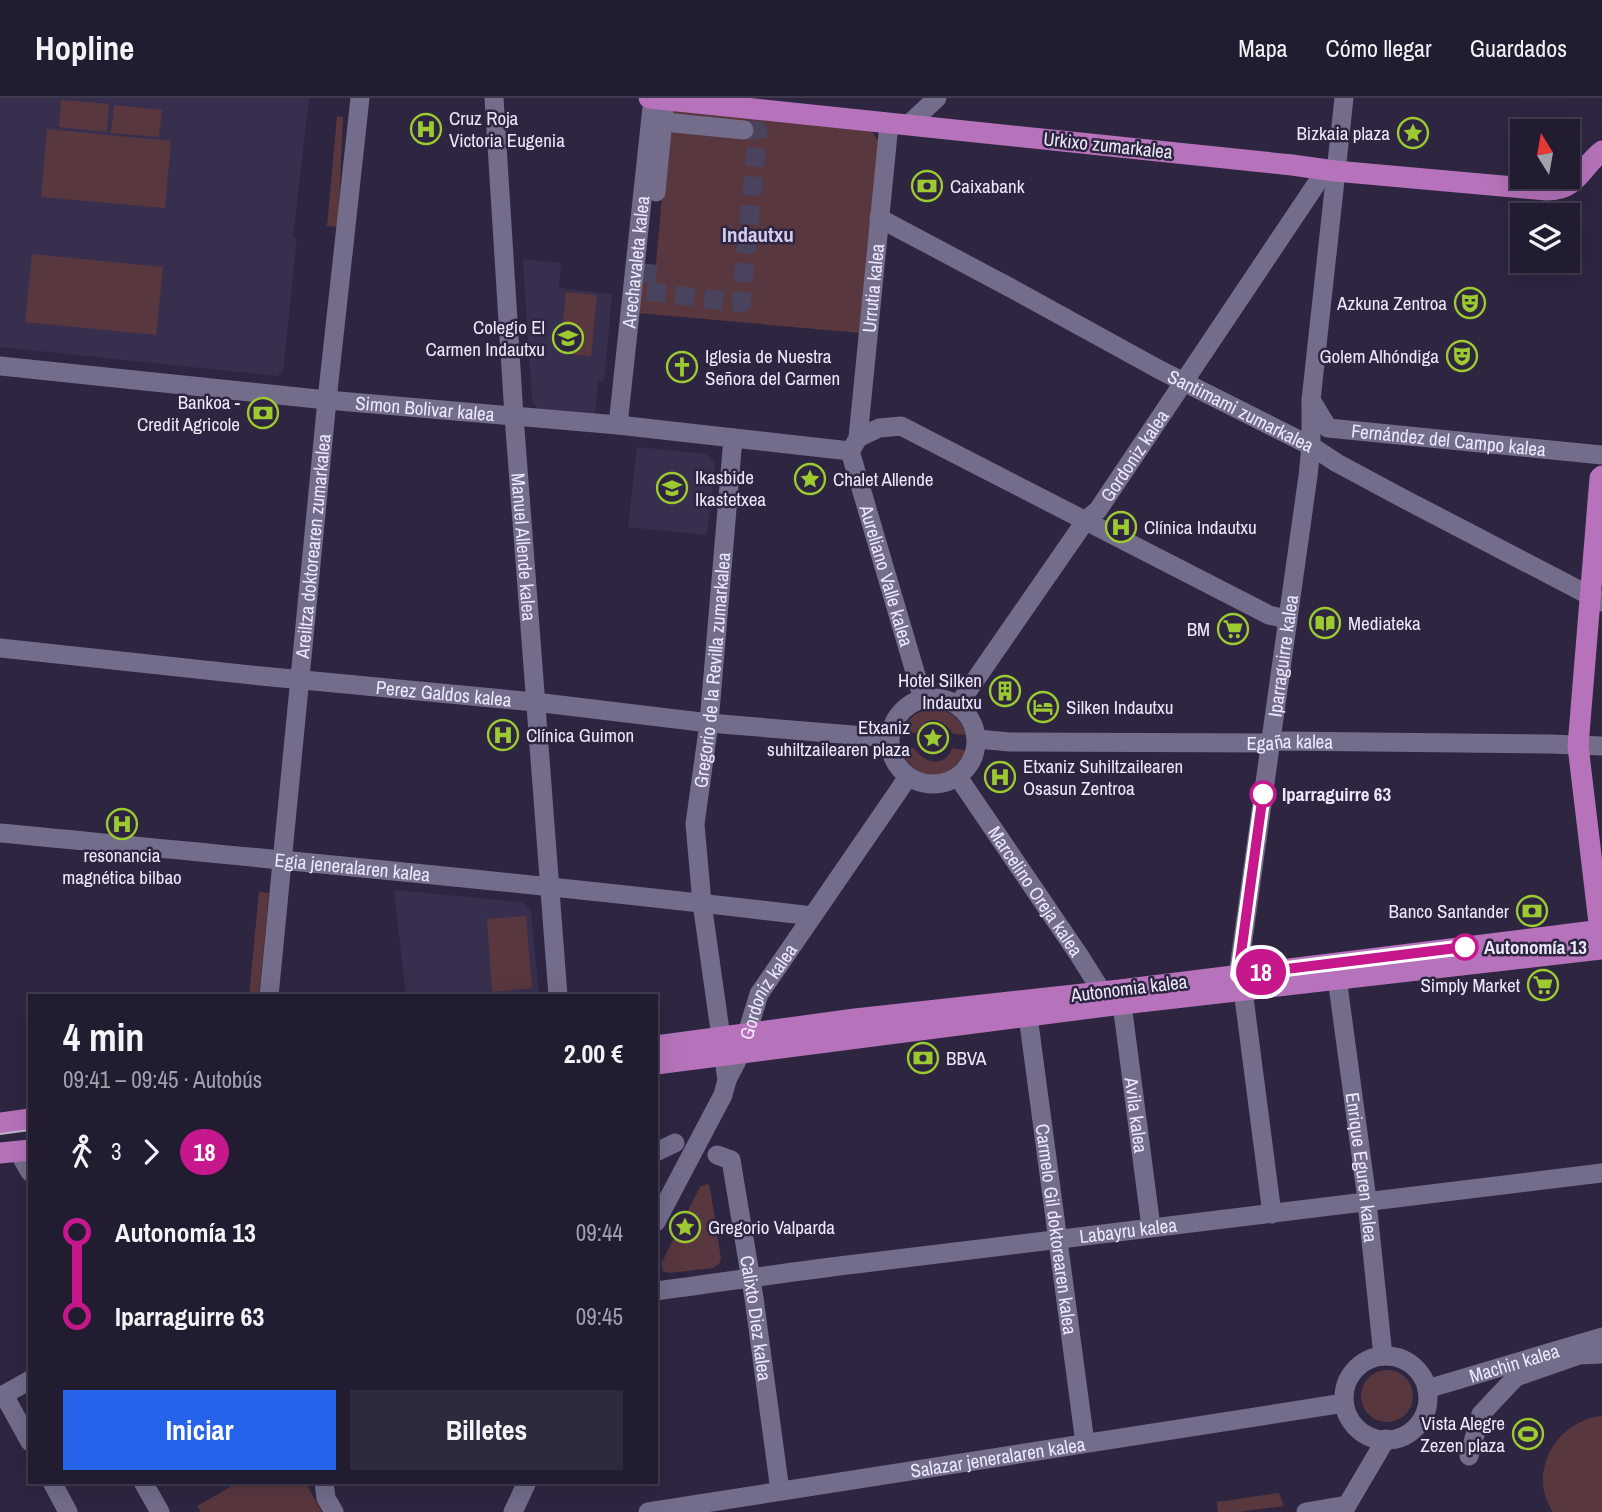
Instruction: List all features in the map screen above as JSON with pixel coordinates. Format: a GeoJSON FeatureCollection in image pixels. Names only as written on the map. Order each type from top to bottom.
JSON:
{"type":"FeatureCollection","features":[{"type":"Feature","properties":{"kind":"main road","name":"Urkixo zumarkalea"},"geometry":{"type":"LineString","coordinates":[[656,99],[767,104],[899,124],[1292,165],[1335,172],[1547,190],[1567,187],[1602,151]]}},
{"type":"Feature","properties":{"kind":"main road"},"geometry":{"type":"LineString","coordinates":[[1601,942],[1578,746],[1596,599],[1602,476]]}},
{"type":"Feature","properties":{"kind":"main road","name":"Autonomia kalea"},"geometry":{"type":"LineString","coordinates":[[658,1046],[733,1045],[1028,1016],[1240,983],[1601,942]]}},
{"type":"Feature","properties":{"kind":"main road","name":"Autonomia kalea"},"geometry":{"type":"LineString","coordinates":[[1240,983],[1338,978],[1601,942]]}},
{"type":"Feature","properties":{"kind":"main road","name":"Autonomia kalea"},"geometry":{"type":"LineString","coordinates":[[658,1064],[855,1019],[1112,1001]]}},
{"type":"Feature","properties":{"kind":"main road"},"geometry":{"type":"LineString","coordinates":[[0,1123],[28,1119]]}},
{"type":"Feature","properties":{"kind":"street","name":"Areiltza doktorearen zumarkalea"},"geometry":{"type":"LineString","coordinates":[[269,994],[327,400],[360,98]]}},
{"type":"Feature","properties":{"kind":"street","name":"Manuel Allende kalea"},"geometry":{"type":"LineString","coordinates":[[494,98],[514,416],[558,994]]}},
{"type":"Feature","properties":{"kind":"street"},"geometry":{"type":"LineString","coordinates":[[899,124],[937,98]]}},
{"type":"Feature","properties":{"kind":"street","name":"Iparraguirre kalea"},"geometry":{"type":"LineString","coordinates":[[1272,1214],[1240,983],[1311,446],[1311,400],[1344,98]]}},
{"type":"Feature","properties":{"kind":"street"},"geometry":{"type":"LineString","coordinates":[[648,264],[664,122],[656,99]]}},
{"type":"Feature","properties":{"kind":"street","name":"Arechavaleta kalea"},"geometry":{"type":"LineString","coordinates":[[618,425],[656,99]]}},
{"type":"Feature","properties":{"kind":"street"},"geometry":{"type":"LineString","coordinates":[[664,122],[744,130]]}},
{"type":"Feature","properties":{"kind":"street","name":"Urrutia kalea"},"geometry":{"type":"LineString","coordinates":[[854,444],[879,218],[899,124]]}},
{"type":"Feature","properties":{"kind":"street","name":"Gordoniz kalea"},"geometry":{"type":"LineString","coordinates":[[958,705],[1086,520],[1098,510],[1319,180],[1335,172]]}},
{"type":"Feature","properties":{"kind":"street","name":"Santimami zumarkalea"},"geometry":{"type":"LineString","coordinates":[[879,218],[1596,599]]}},
{"type":"Feature","properties":{"kind":"street","name":"Simon Bolivar kalea"},"geometry":{"type":"LineString","coordinates":[[0,366],[733,438],[854,444]]}},
{"type":"Feature","properties":{"kind":"street","name":"Fernández del Campo kalea"},"geometry":{"type":"LineString","coordinates":[[1311,400],[1328,428],[1602,455]]}},
{"type":"Feature","properties":{"kind":"street"},"geometry":{"type":"LineString","coordinates":[[854,444],[879,428],[901,426],[1269,615],[1287,619]]}},
{"type":"Feature","properties":{"kind":"street","name":"Gregorio de la Revilla zumarkalea"},"geometry":{"type":"LineString","coordinates":[[733,438],[709,723],[695,824],[702,903],[733,1045]]}},
{"type":"Feature","properties":{"kind":"street","name":"Aureliano Valle kalea"},"geometry":{"type":"LineString","coordinates":[[854,444],[923,699]]}},
{"type":"Feature","properties":{"kind":"street","name":"Perez Galdos kalea"},"geometry":{"type":"LineString","coordinates":[[0,648],[536,702],[709,723],[889,738]]}},
{"type":"Feature","properties":{"kind":"street"},"geometry":{"type":"LineString","coordinates":[[935,697],[958,705],[968,714],[977,739],[974,757],[964,772],[946,783],[932,785],[919,783],[908,777],[895,764],[889,745],[893,724],[900,713],[910,704],[935,697]]}},
{"type":"Feature","properties":{"kind":"street","name":"Egaña kalea"},"geometry":{"type":"LineString","coordinates":[[977,739],[1010,742],[1282,741],[1602,746]]}},
{"type":"Feature","properties":{"kind":"street","name":"Gordoniz kalea"},"geometry":{"type":"LineString","coordinates":[[733,1045],[759,994],[908,777]]}},
{"type":"Feature","properties":{"kind":"street","name":"Marcelino Oreja kalea"},"geometry":{"type":"LineString","coordinates":[[958,777],[1112,1001]]}},
{"type":"Feature","properties":{"kind":"street","name":"Egia jeneralaren kalea"},"geometry":{"type":"LineString","coordinates":[[0,833],[281,860],[549,893],[702,903],[812,916]]}},
{"type":"Feature","properties":{"kind":"street","name":"Enrique Eguren kalea"},"geometry":{"type":"LineString","coordinates":[[1338,978],[1384,1356]]}},
{"type":"Feature","properties":{"kind":"street","name":"Avila kalea"},"geometry":{"type":"LineString","coordinates":[[1112,1001],[1151,1227]]}},
{"type":"Feature","properties":{"kind":"street","name":"Carmelo Gil doktorearen kalea"},"geometry":{"type":"LineString","coordinates":[[1028,1016],[1085,1443]]}},
{"type":"Feature","properties":{"kind":"street"},"geometry":{"type":"LineString","coordinates":[[658,1218],[723,1095],[733,1045]]}},
{"type":"Feature","properties":{"kind":"street"},"geometry":{"type":"LineString","coordinates":[[658,1152],[674,1143]]}},
{"type":"Feature","properties":{"kind":"street"},"geometry":{"type":"LineString","coordinates":[[16,1148],[28,1169]]}},
{"type":"Feature","properties":{"kind":"street","name":"Calixto Diez kalea"},"geometry":{"type":"LineString","coordinates":[[717,1155],[731,1160],[751,1278],[780,1491]]}},
{"type":"Feature","properties":{"kind":"street","name":"Labayru kalea"},"geometry":{"type":"LineString","coordinates":[[658,1291],[1151,1227],[1602,1173]]}},
{"type":"Feature","properties":{"kind":"street","name":"Machin kalea"},"geometry":{"type":"LineString","coordinates":[[1427,1389],[1602,1338]]}},
{"type":"Feature","properties":{"kind":"street"},"geometry":{"type":"LineString","coordinates":[[1469,1456],[1481,1414],[1516,1377],[1578,1355],[1602,1354]]}},
{"type":"Feature","properties":{"kind":"street"},"geometry":{"type":"LineString","coordinates":[[1384,1356],[1407,1361],[1416,1368],[1427,1389],[1428,1401],[1419,1424],[1398,1438],[1374,1438],[1363,1432],[1354,1424],[1345,1403],[1345,1389],[1350,1376],[1370,1359],[1384,1356]]}},
{"type":"Feature","properties":{"kind":"street"},"geometry":{"type":"LineString","coordinates":[[28,1381],[2,1396],[28,1439]]}},
{"type":"Feature","properties":{"kind":"street","name":"Salazar jeneralaren kalea"},"geometry":{"type":"LineString","coordinates":[[648,1512],[1345,1403]]}},
{"type":"Feature","properties":{"kind":"street"},"geometry":{"type":"LineString","coordinates":[[1306,1512],[1345,1509],[1386,1439]]}},
{"type":"Feature","properties":{"kind":"street"},"geometry":{"type":"LineString","coordinates":[[53,1484],[68,1512]]}},
{"type":"Feature","properties":{"kind":"street"},"geometry":{"type":"LineString","coordinates":[[144,1484],[160,1512]]}},
{"type":"Feature","properties":{"kind":"street"},"geometry":{"type":"LineString","coordinates":[[324,1484],[326,1498],[334,1512]]}},
{"type":"Feature","properties":{"kind":"street"},"geometry":{"type":"LineString","coordinates":[[509,1484],[516,1506]]}},
{"type":"Feature","properties":{"kind":"street"},"geometry":{"type":"LineString","coordinates":[[516,1506],[526,1484]]}},
{"type":"Feature","properties":{"kind":"shaded area"},"geometry":{"type":"Polygon","coordinates":[[[0,98],[309,98],[293,237],[297,238],[283,371],[277,376],[0,347],[0,98]]]}},
{"type":"Feature","properties":{"kind":"shaded area"},"geometry":{"type":"Polygon","coordinates":[[[61,100],[109,104],[107,132],[59,127],[61,100]]]}},
{"type":"Feature","properties":{"kind":"shaded area"},"geometry":{"type":"Polygon","coordinates":[[[114,105],[162,110],[159,137],[111,133],[114,105]]]}},
{"type":"Feature","properties":{"kind":"shaded area"},"geometry":{"type":"Polygon","coordinates":[[[670,108],[869,130],[873,133],[878,141],[860,333],[638,313],[642,272],[655,274],[670,108]]]}},
{"type":"Feature","properties":{"kind":"shaded area"},"geometry":{"type":"Polygon","coordinates":[[[337,116],[343,117],[338,227],[327,226],[337,116]]]}},
{"type":"Feature","properties":{"kind":"shaded area"},"geometry":{"type":"Polygon","coordinates":[[[47,129],[171,141],[165,208],[41,197],[47,129]]]}},
{"type":"Feature","properties":{"kind":"shaded area"},"geometry":{"type":"Polygon","coordinates":[[[32,254],[163,267],[156,335],[25,322],[32,254]]]}},
{"type":"Feature","properties":{"kind":"shaded area","name":"Colegio El Carmen Indautxu"},"geometry":{"type":"Polygon","coordinates":[[[523,259],[561,263],[559,288],[612,294],[604,381],[598,382],[595,415],[538,409],[532,401],[523,259]]]}},
{"type":"Feature","properties":{"kind":"shaded area"},"geometry":{"type":"Polygon","coordinates":[[[566,292],[597,295],[591,356],[560,353],[566,292]]]}},
{"type":"Feature","properties":{"kind":"shaded area","name":"Ikasbide Ikastetxea"},"geometry":{"type":"Polygon","coordinates":[[[637,447],[706,454],[715,464],[707,535],[628,527],[637,447]]]}},
{"type":"Feature","properties":{"kind":"shaded area"},"geometry":{"type":"Polygon","coordinates":[[[930,709],[949,712],[967,735],[953,734],[944,724],[934,720],[925,723],[916,733],[900,732],[912,717],[930,709]]]}},
{"type":"Feature","properties":{"kind":"shaded area"},"geometry":{"type":"Polygon","coordinates":[[[914,748],[924,758],[937,762],[946,758],[953,748],[966,751],[951,769],[933,775],[923,774],[907,761],[901,750],[914,748]]]}},
{"type":"Feature","properties":{"kind":"shaded area"},"geometry":{"type":"Polygon","coordinates":[[[394,890],[522,902],[531,912],[539,994],[406,994],[394,890]]]}},
{"type":"Feature","properties":{"kind":"shaded area"},"geometry":{"type":"Polygon","coordinates":[[[259,892],[269,893],[259,994],[249,994],[259,892]]]}},
{"type":"Feature","properties":{"kind":"shaded area"},"geometry":{"type":"Polygon","coordinates":[[[526,916],[532,988],[492,992],[487,919],[526,916]]]}},
{"type":"Feature","properties":{"kind":"shaded area"},"geometry":{"type":"Polygon","coordinates":[[[708,1184],[721,1259],[719,1264],[713,1268],[669,1273],[663,1271],[661,1264],[697,1193],[701,1186],[708,1184]]]}},
{"type":"Feature","properties":{"kind":"shaded area"},"geometry":{"type":"Polygon","coordinates":[[[1387,1370],[1406,1377],[1413,1396],[1406,1415],[1387,1422],[1368,1415],[1361,1396],[1368,1377],[1387,1370]]]}},
{"type":"Feature","properties":{"kind":"shaded area"},"geometry":{"type":"Polygon","coordinates":[[[1602,1416],[1602,1512],[1553,1512],[1543,1481],[1550,1450],[1572,1427],[1602,1416]]]}},
{"type":"Feature","properties":{"kind":"shaded area"},"geometry":{"type":"Polygon","coordinates":[[[236,1484],[306,1484],[322,1512],[201,1512],[197,1506],[236,1484]]]}},
{"type":"Feature","properties":{"kind":"shaded area"},"geometry":{"type":"Polygon","coordinates":[[[1279,1493],[1284,1506],[1218,1512],[1217,1502],[1279,1493]]]}},
{"type":"Feature","properties":{"kind":"tunnel"},"geometry":{"type":"LineString","coordinates":[[648,264],[645,291],[741,303],[758,131],[744,130]]}},
{"type":"Feature","properties":{"kind":"tram line"},"geometry":{"type":"LineString","coordinates":[[0,1134],[28,1130]]}},
{"type":"Feature","properties":{"kind":"bus line","name":"18"},"geometry":{"type":"LineString","coordinates":[[1263,794],[1238,975],[1465,947]]}},
{"type":"Feature","properties":{"kind":"place","name":"Cruz Roja Victoria Eugenia"},"geometry":{"type":"Point","coordinates":[426,129]}},
{"type":"Feature","properties":{"kind":"place","name":"Bizkaia plaza"},"geometry":{"type":"Point","coordinates":[1413,133]}},
{"type":"Feature","properties":{"kind":"place","name":"Caixabank"},"geometry":{"type":"Point","coordinates":[927,186]}},
{"type":"Feature","properties":{"kind":"place","name":"Azkuna Zentroa"},"geometry":{"type":"Point","coordinates":[1470,303]}},
{"type":"Feature","properties":{"kind":"place","name":"Colegio El Carmen Indautxu"},"geometry":{"type":"Point","coordinates":[568,338]}},
{"type":"Feature","properties":{"kind":"place","name":"Golem Alhóndiga"},"geometry":{"type":"Point","coordinates":[1462,356]}},
{"type":"Feature","properties":{"kind":"place","name":"Iglesia de Nuestra Señora del Carmen"},"geometry":{"type":"Point","coordinates":[682,367]}},
{"type":"Feature","properties":{"kind":"place","name":"Bankoa - Credit Agricole"},"geometry":{"type":"Point","coordinates":[263,413]}},
{"type":"Feature","properties":{"kind":"place","name":"Chalet Allende"},"geometry":{"type":"Point","coordinates":[810,479]}},
{"type":"Feature","properties":{"kind":"place","name":"Ikasbide Ikastetxea"},"geometry":{"type":"Point","coordinates":[672,488]}},
{"type":"Feature","properties":{"kind":"place","name":"Clínica Indautxu"},"geometry":{"type":"Point","coordinates":[1121,527]}},
{"type":"Feature","properties":{"kind":"place","name":"Mediateka"},"geometry":{"type":"Point","coordinates":[1325,623]}},
{"type":"Feature","properties":{"kind":"place","name":"BM"},"geometry":{"type":"Point","coordinates":[1233,629]}},
{"type":"Feature","properties":{"kind":"place","name":"Hotel Silken Indautxu"},"geometry":{"type":"Point","coordinates":[1005,691]}},
{"type":"Feature","properties":{"kind":"place","name":"Silken Indautxu"},"geometry":{"type":"Point","coordinates":[1043,707]}},
{"type":"Feature","properties":{"kind":"place","name":"Clínica Guimon"},"geometry":{"type":"Point","coordinates":[503,735]}},
{"type":"Feature","properties":{"kind":"place","name":"Etxaniz suhiltzailearen plaza"},"geometry":{"type":"Point","coordinates":[933,738]}},
{"type":"Feature","properties":{"kind":"place","name":"Etxaniz Suhiltzailearen Osasun Zentroa"},"geometry":{"type":"Point","coordinates":[1000,777]}},
{"type":"Feature","properties":{"kind":"place","name":"Iparraguirre 63"},"geometry":{"type":"Point","coordinates":[1263,794]}},
{"type":"Feature","properties":{"kind":"place","name":"resonancia magnética bilbao"},"geometry":{"type":"Point","coordinates":[122,824]}},
{"type":"Feature","properties":{"kind":"place","name":"Banco Santander"},"geometry":{"type":"Point","coordinates":[1532,911]}},
{"type":"Feature","properties":{"kind":"place","name":"Autonomía 13"},"geometry":{"type":"Point","coordinates":[1465,947]}},
{"type":"Feature","properties":{"kind":"place","name":"Simply Market"},"geometry":{"type":"Point","coordinates":[1543,985]}},
{"type":"Feature","properties":{"kind":"place","name":"BBVA"},"geometry":{"type":"Point","coordinates":[923,1058]}},
{"type":"Feature","properties":{"kind":"place","name":"Gregorio Valparda"},"geometry":{"type":"Point","coordinates":[685,1227]}},
{"type":"Feature","properties":{"kind":"place","name":"Vista Alegre Zezen plaza"},"geometry":{"type":"Point","coordinates":[1528,1434]}},
{"type":"Feature","properties":{"kind":"district","name":"Indautxu"},"geometry":{"type":"Point","coordinates":[758,234]}}]}
